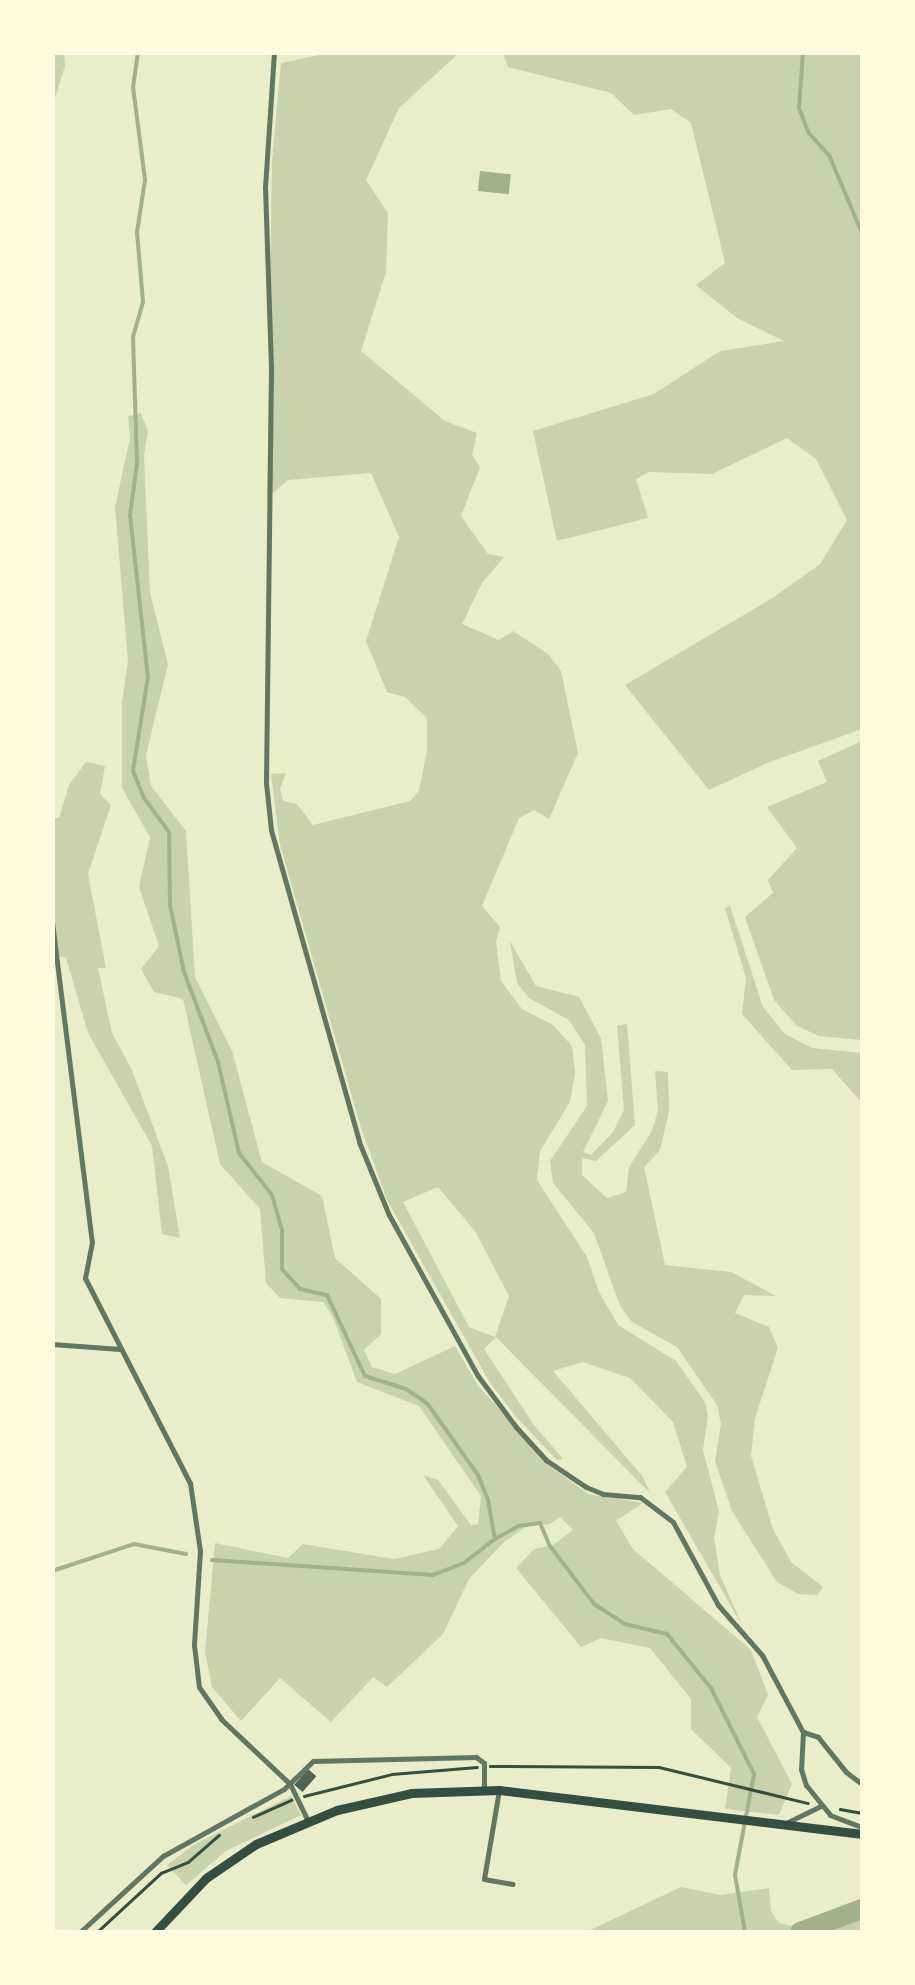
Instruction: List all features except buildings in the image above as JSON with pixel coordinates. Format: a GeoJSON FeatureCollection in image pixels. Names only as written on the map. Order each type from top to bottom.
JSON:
{"type":"FeatureCollection","features":[{"type":"Feature","properties":{"kind":"main road"},"geometry":{"type":"LineString","coordinates":[[154,1932],[219,1868],[256,1844],[308,1821],[386,1797],[499,1790],[862,1830]]}},
{"type":"Feature","properties":{"kind":"street"},"geometry":{"type":"LineString","coordinates":[[274,52],[265,186],[270,372],[266,783],[271,830],[359,1142],[407,1247],[478,1376],[546,1460],[603,1494],[640,1497],[673,1522],[718,1604],[762,1655],[804,1732],[801,1769],[806,1785],[833,1817],[862,1830]]}},
{"type":"Feature","properties":{"kind":"street"},"geometry":{"type":"LineString","coordinates":[[52,922],[92,1242],[86,1278],[190,1483],[200,1551],[194,1645],[198,1687],[220,1719],[290,1784],[308,1821]]}},
{"type":"Feature","properties":{"kind":"street"},"geometry":{"type":"LineString","coordinates":[[52,1344],[120,1349]]}},
{"type":"Feature","properties":{"kind":"street"},"geometry":{"type":"LineString","coordinates":[[804,1732],[818,1737],[846,1772],[862,1784]]}},
{"type":"Feature","properties":{"kind":"street"},"geometry":{"type":"LineString","coordinates":[[80,1932],[163,1856],[290,1784],[307,1764],[319,1760],[474,1757],[485,1767],[484,1789]]}},
{"type":"Feature","properties":{"kind":"street"},"geometry":{"type":"LineString","coordinates":[[499,1790],[484,1879],[513,1884]]}},
{"type":"Feature","properties":{"kind":"street"},"geometry":{"type":"LineString","coordinates":[[784,1824],[821,1806]]}},
{"type":"Feature","properties":{"kind":"path"},"geometry":{"type":"LineString","coordinates":[[241,1822],[299,1798],[392,1774],[485,1767],[639,1765],[720,1779],[862,1813]]}},
{"type":"Feature","properties":{"kind":"path"},"geometry":{"type":"LineString","coordinates":[[97,1932],[161,1873],[188,1862],[227,1830]]}},
{"type":"Feature","properties":{"kind":"shaded area"},"geometry":{"type":"Polygon","coordinates":[[[53,52],[64,53],[65,66],[53,105],[53,52]]]}},
{"type":"Feature","properties":{"kind":"shaded area"},"geometry":{"type":"Polygon","coordinates":[[[329,53],[459,53],[399,108],[366,180],[388,213],[386,272],[361,351],[445,421],[477,433],[472,455],[480,467],[461,516],[488,554],[504,557],[482,583],[462,624],[499,640],[513,631],[548,654],[561,671],[578,753],[549,819],[534,810],[519,818],[482,906],[500,927],[496,941],[501,981],[522,1009],[553,1025],[572,1046],[575,1073],[570,1102],[540,1151],[537,1180],[587,1257],[599,1292],[618,1325],[676,1361],[705,1402],[708,1416],[703,1450],[719,1511],[714,1538],[720,1575],[743,1627],[665,1492],[687,1467],[673,1422],[630,1378],[583,1362],[553,1371],[643,1477],[650,1493],[496,1337],[484,1349],[534,1425],[563,1459],[557,1460],[516,1417],[489,1381],[387,1200],[361,1128],[280,845],[271,774],[286,773],[280,789],[283,801],[297,804],[313,825],[410,801],[419,791],[427,750],[427,718],[405,697],[387,692],[366,641],[399,537],[371,473],[288,480],[267,498],[272,161],[281,63],[329,53]],[[438,1187],[403,1202],[469,1327],[495,1337],[509,1296],[475,1231],[438,1187]]]}},
{"type":"Feature","properties":{"kind":"shaded area"},"geometry":{"type":"Polygon","coordinates":[[[503,53],[862,53],[862,729],[767,763],[709,790],[625,685],[774,597],[820,564],[847,520],[816,459],[787,438],[712,474],[649,472],[636,479],[648,518],[557,541],[533,431],[654,394],[720,351],[784,341],[737,318],[696,285],[725,263],[691,123],[671,109],[634,115],[611,93],[508,67],[503,53]]]}},
{"type":"Feature","properties":{"kind":"shaded area"},"geometry":{"type":"Polygon","coordinates":[[[480,171],[511,174],[509,194],[478,191],[480,171]]]}},
{"type":"Feature","properties":{"kind":"shaded area"},"geometry":{"type":"Polygon","coordinates":[[[141,413],[148,431],[144,455],[150,593],[168,665],[146,755],[151,786],[186,831],[195,977],[232,1051],[262,1162],[322,1196],[335,1258],[381,1299],[381,1334],[364,1350],[372,1367],[395,1374],[455,1346],[477,1384],[546,1463],[588,1494],[643,1503],[616,1521],[633,1549],[751,1650],[768,1695],[757,1717],[792,1784],[779,1815],[725,1809],[731,1768],[691,1729],[691,1699],[650,1648],[601,1638],[581,1647],[516,1568],[534,1549],[553,1545],[573,1530],[560,1517],[548,1525],[532,1522],[503,1543],[469,1579],[443,1634],[387,1687],[373,1677],[331,1722],[280,1678],[241,1721],[212,1687],[205,1652],[215,1543],[288,1558],[303,1544],[394,1559],[439,1549],[458,1526],[423,1475],[438,1480],[471,1525],[478,1524],[481,1496],[419,1406],[357,1382],[333,1317],[323,1302],[280,1298],[266,1283],[260,1209],[220,1164],[183,999],[154,992],[141,969],[159,946],[139,887],[150,837],[122,788],[122,702],[128,661],[115,507],[130,438],[128,416],[141,413]]]}},
{"type":"Feature","properties":{"kind":"shaded area"},"geometry":{"type":"Polygon","coordinates":[[[862,741],[862,1040],[819,1036],[797,1026],[774,1000],[745,917],[773,893],[768,880],[797,848],[767,807],[827,782],[818,761],[862,741]]]}},
{"type":"Feature","properties":{"kind":"shaded area"},"geometry":{"type":"Polygon","coordinates":[[[86,762],[105,766],[100,794],[111,805],[88,874],[106,968],[98,968],[112,1033],[132,1070],[168,1166],[180,1238],[162,1234],[152,1146],[88,1033],[66,958],[53,955],[52,818],[59,818],[69,785],[86,762]]]}},
{"type":"Feature","properties":{"kind":"shaded area"},"geometry":{"type":"Polygon","coordinates":[[[730,906],[763,1007],[785,1034],[812,1048],[862,1053],[862,1103],[832,1069],[792,1070],[742,1014],[746,978],[725,908],[730,906]]]}},
{"type":"Feature","properties":{"kind":"shaded area"},"geometry":{"type":"Polygon","coordinates":[[[510,941],[536,986],[579,997],[601,1038],[608,1101],[583,1152],[591,1155],[613,1132],[624,1110],[617,1026],[627,1024],[635,1125],[596,1161],[582,1158],[582,1175],[607,1198],[626,1192],[629,1167],[652,1131],[658,1110],[655,1071],[668,1072],[669,1112],[660,1150],[644,1167],[665,1265],[731,1272],[776,1296],[744,1295],[735,1313],[769,1327],[778,1348],[755,1418],[751,1456],[773,1529],[791,1562],[823,1587],[817,1595],[798,1594],[777,1582],[732,1511],[715,1461],[721,1424],[717,1405],[677,1347],[632,1322],[620,1306],[594,1233],[553,1183],[550,1161],[587,1106],[585,1045],[569,1020],[529,998],[517,983],[510,941]]]}},
{"type":"Feature","properties":{"kind":"shaded area"},"geometry":{"type":"Polygon","coordinates":[[[291,1796],[301,1815],[226,1851],[186,1885],[167,1865],[195,1844],[291,1796]]]}},
{"type":"Feature","properties":{"kind":"shaded area"},"geometry":{"type":"Polygon","coordinates":[[[681,1887],[720,1895],[769,1888],[771,1911],[779,1923],[792,1926],[862,1901],[862,1932],[586,1932],[681,1887]]]}},
{"type":"Feature","properties":{"kind":"waterway"},"geometry":{"type":"LineString","coordinates":[[138,52],[133,87],[145,180],[137,232],[143,302],[133,337],[137,464],[130,515],[148,677],[133,771],[144,798],[169,832],[170,905],[184,972],[218,1062],[239,1153],[272,1195],[282,1231],[282,1269],[300,1289],[327,1295],[365,1376],[406,1389],[427,1403],[478,1475],[488,1500],[495,1539],[518,1526],[540,1523],[550,1546],[594,1604],[625,1624],[667,1634],[711,1688],[754,1774],[735,1875],[745,1932]]}},
{"type":"Feature","properties":{"kind":"waterway"},"geometry":{"type":"LineString","coordinates":[[803,52],[799,108],[808,132],[829,155],[862,233]]}},
{"type":"Feature","properties":{"kind":"waterway"},"geometry":{"type":"LineString","coordinates":[[212,1560],[433,1575],[464,1563],[495,1539]]}},
{"type":"Feature","properties":{"kind":"waterway"},"geometry":{"type":"LineString","coordinates":[[52,1571],[134,1544],[186,1554]]}},
{"type":"Feature","properties":{"kind":"waterway"},"geometry":{"type":"LineString","coordinates":[[800,1932],[862,1909]]}}]}
